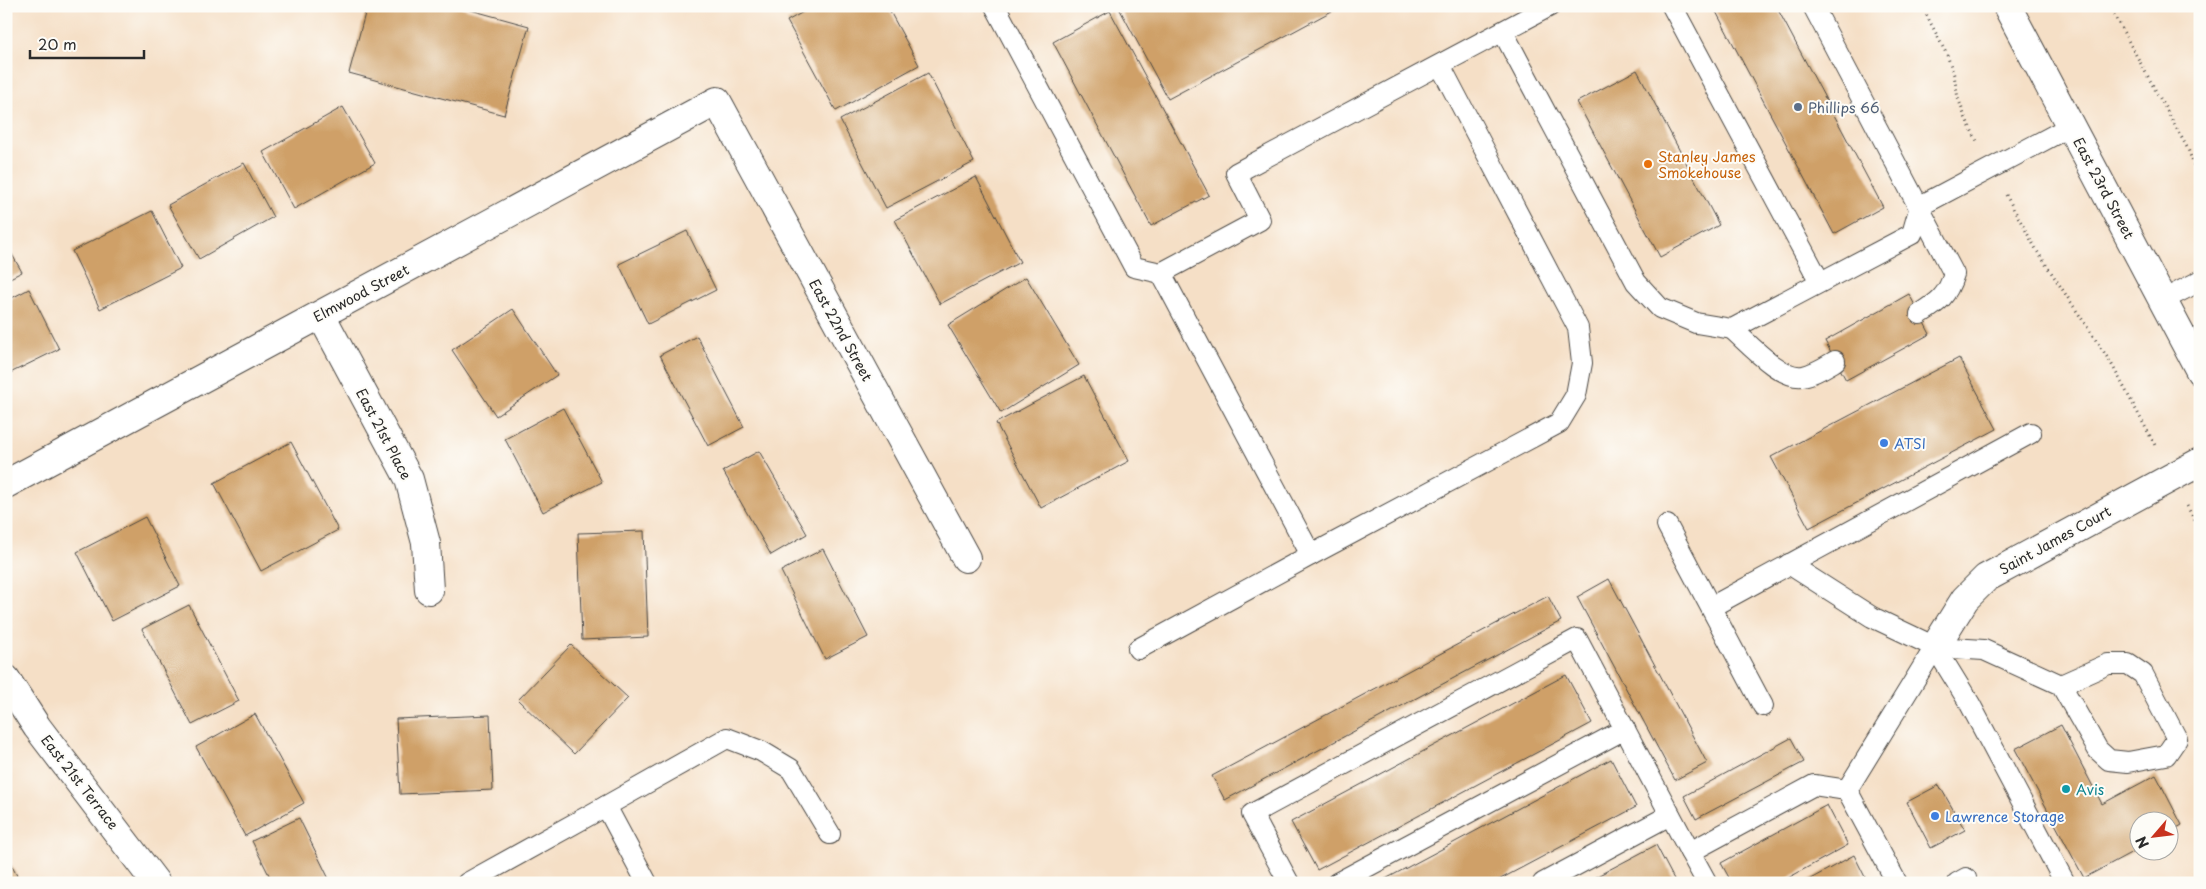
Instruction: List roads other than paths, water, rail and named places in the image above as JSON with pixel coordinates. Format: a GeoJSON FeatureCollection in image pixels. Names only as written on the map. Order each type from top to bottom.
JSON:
{"type":"FeatureCollection","features":[{"type":"Feature","properties":{"kind":"street","name":"East 23rd Street"},"geometry":{"type":"LineString","coordinates":[[2007,6],[2200,370]]}},
{"type":"Feature","properties":{"kind":"street","name":"Elmwood Street"},"geometry":{"type":"LineString","coordinates":[[6,484],[717,101]]}},
{"type":"Feature","properties":{"kind":"street","name":"East 22nd Street"},"geometry":{"type":"LineString","coordinates":[[717,101],[966,558]]}},
{"type":"Feature","properties":{"kind":"street","name":"East 21st Place"},"geometry":{"type":"LineString","coordinates":[[321,315],[410,479],[426,543],[429,590]]}},
{"type":"Feature","properties":{"kind":"street","name":"Saint James Court"},"geometry":{"type":"LineString","coordinates":[[1936,647],[1965,599],[1986,578],[2200,462]]}},
{"type":"Feature","properties":{"kind":"street","name":"East 21st Terrace"},"geometry":{"type":"LineString","coordinates":[[6,679],[37,727],[156,883]]}},
{"type":"Feature","properties":{"kind":"lane"},"geometry":{"type":"LineString","coordinates":[[995,6],[1134,267],[1161,273],[1260,220],[1236,173],[1550,6]]}},
{"type":"Feature","properties":{"kind":"lane"},"geometry":{"type":"LineString","coordinates":[[1672,6],[1820,282]]}},
{"type":"Feature","properties":{"kind":"lane"},"geometry":{"type":"LineString","coordinates":[[1812,6],[1920,206],[1954,274],[1948,291],[1935,304],[1920,314]]}},
{"type":"Feature","properties":{"kind":"lane"},"geometry":{"type":"LineString","coordinates":[[1503,32],[1636,282],[1660,308],[1696,324],[1732,329],[1782,372],[1801,376],[1835,361]]}},
{"type":"Feature","properties":{"kind":"lane"},"geometry":{"type":"LineString","coordinates":[[1138,649],[1559,423],[1576,395],[1582,363],[1578,328],[1440,65]]}},
{"type":"Feature","properties":{"kind":"lane"},"geometry":{"type":"LineString","coordinates":[[1732,329],[1912,234],[1920,206],[2071,126]]}},
{"type":"Feature","properties":{"kind":"lane"},"geometry":{"type":"LineString","coordinates":[[1161,273],[1311,555]]}},
{"type":"Feature","properties":{"kind":"lane"},"geometry":{"type":"LineString","coordinates":[[2163,300],[2200,280]]}},
{"type":"Feature","properties":{"kind":"lane"},"geometry":{"type":"LineString","coordinates":[[1711,607],[2031,433]]}},
{"type":"Feature","properties":{"kind":"lane"},"geometry":{"type":"LineString","coordinates":[[1667,525],[1763,706]]}},
{"type":"Feature","properties":{"kind":"lane"},"geometry":{"type":"LineString","coordinates":[[1789,564],[1872,617],[1936,647],[1984,650],[2061,685],[2098,750],[2109,760],[2128,762],[2166,755],[2178,739],[2143,674],[2128,664],[2108,664],[2061,685]]}},
{"type":"Feature","properties":{"kind":"lane"},"geometry":{"type":"LineString","coordinates":[[1289,883],[1252,814],[1577,639],[1706,883]]}},
{"type":"Feature","properties":{"kind":"lane"},"geometry":{"type":"LineString","coordinates":[[1847,790],[1936,647]]}},
{"type":"Feature","properties":{"kind":"lane"},"geometry":{"type":"LineString","coordinates":[[1936,647],[1970,704],[2065,883]]}},
{"type":"Feature","properties":{"kind":"lane"},"geometry":{"type":"LineString","coordinates":[[1337,883],[1625,729]]}},
{"type":"Feature","properties":{"kind":"lane"},"geometry":{"type":"LineString","coordinates":[[466,883],[727,738],[761,751],[791,769],[830,834]]}},
{"type":"Feature","properties":{"kind":"lane"},"geometry":{"type":"LineString","coordinates":[[1690,852],[1814,786],[1847,790]]}},
{"type":"Feature","properties":{"kind":"lane"},"geometry":{"type":"LineString","coordinates":[[1847,790],[1897,883]]}},
{"type":"Feature","properties":{"kind":"lane"},"geometry":{"type":"LineString","coordinates":[[606,806],[648,883]]}},
{"type":"Feature","properties":{"kind":"lane"},"geometry":{"type":"LineString","coordinates":[[1543,883],[1670,814]]}},
{"type":"Feature","properties":{"kind":"place","name":"Phillips 66"},"geometry":{"type":"Point","coordinates":[1798,107]}},
{"type":"Feature","properties":{"kind":"place","name":"Stanley James Smokehouse"},"geometry":{"type":"Point","coordinates":[1648,164]}},
{"type":"Feature","properties":{"kind":"place","name":"ATSI"},"geometry":{"type":"Point","coordinates":[1884,443]}},
{"type":"Feature","properties":{"kind":"place","name":"Avis"},"geometry":{"type":"Point","coordinates":[2066,789]}},
{"type":"Feature","properties":{"kind":"place","name":"Lawrence Storage"},"geometry":{"type":"Point","coordinates":[1935,816]}}]}
